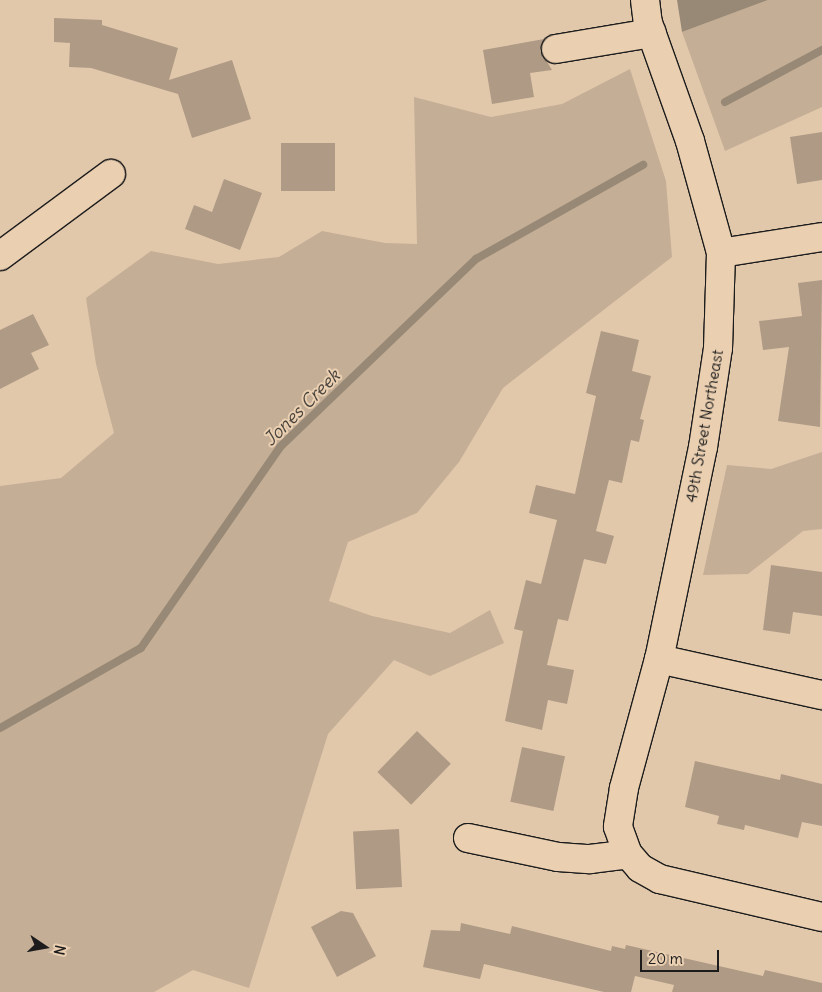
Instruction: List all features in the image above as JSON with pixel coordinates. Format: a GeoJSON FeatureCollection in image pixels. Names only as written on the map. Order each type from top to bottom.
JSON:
{"type":"FeatureCollection","features":[{"type":"Feature","properties":{"kind":"street","name":"49th Street Northeast"},"geometry":{"type":"LineString","coordinates":[[628,854],[618,827],[624,788],[659,659],[709,407],[718,348],[720,253],[690,141],[652,33],[645,0]]}},
{"type":"Feature","properties":{"kind":"street"},"geometry":{"type":"LineString","coordinates":[[556,49],[652,33]]}},
{"type":"Feature","properties":{"kind":"street"},"geometry":{"type":"LineString","coordinates":[[0,256],[112,174]]}},
{"type":"Feature","properties":{"kind":"street"},"geometry":{"type":"LineString","coordinates":[[720,253],[822,237]]}},
{"type":"Feature","properties":{"kind":"street"},"geometry":{"type":"LineString","coordinates":[[659,659],[822,695]]}},
{"type":"Feature","properties":{"kind":"street"},"geometry":{"type":"LineString","coordinates":[[468,838],[558,857],[590,859],[628,854],[640,868],[660,878],[822,916]]}},
{"type":"Feature","properties":{"kind":"shaded area"},"geometry":{"type":"Polygon","coordinates":[[[677,0],[768,0],[682,32],[677,0]]]}},
{"type":"Feature","properties":{"kind":"shaded area"},"geometry":{"type":"Polygon","coordinates":[[[768,0],[822,0],[822,107],[725,151],[682,32],[768,0]]]}},
{"type":"Feature","properties":{"kind":"shaded area"},"geometry":{"type":"Polygon","coordinates":[[[630,69],[666,181],[672,257],[503,388],[459,462],[417,513],[348,542],[329,601],[372,616],[450,633],[490,610],[504,643],[430,676],[394,660],[328,734],[249,988],[193,970],[154,992],[0,992],[0,486],[61,478],[114,433],[96,364],[86,298],[151,251],[218,264],[279,257],[322,231],[385,243],[417,244],[414,97],[491,117],[562,104],[630,69]]]}},
{"type":"Feature","properties":{"kind":"shaded area"},"geometry":{"type":"Polygon","coordinates":[[[822,452],[822,529],[803,531],[748,574],[703,575],[727,465],[771,469],[822,452]]]}},
{"type":"Feature","properties":{"kind":"building"},"geometry":{"type":"Polygon","coordinates":[[[54,18],[102,20],[102,25],[178,48],[169,80],[232,60],[251,119],[192,138],[178,94],[91,68],[69,67],[70,43],[54,42],[54,18]]]}},
{"type":"Feature","properties":{"kind":"building"},"geometry":{"type":"Polygon","coordinates":[[[544,39],[541,52],[552,70],[530,73],[534,97],[492,104],[483,50],[544,39]]]}},
{"type":"Feature","properties":{"kind":"building"},"geometry":{"type":"Polygon","coordinates":[[[822,132],[822,180],[797,184],[790,137],[822,132]]]}},
{"type":"Feature","properties":{"kind":"building"},"geometry":{"type":"Polygon","coordinates":[[[281,143],[335,143],[335,191],[281,191],[281,143]]]}},
{"type":"Feature","properties":{"kind":"building"},"geometry":{"type":"Polygon","coordinates":[[[224,179],[262,193],[240,250],[185,229],[194,205],[212,212],[224,179]]]}},
{"type":"Feature","properties":{"kind":"building"},"geometry":{"type":"Polygon","coordinates":[[[822,280],[820,427],[778,421],[789,347],[763,350],[759,321],[802,316],[798,283],[822,280]]]}},
{"type":"Feature","properties":{"kind":"building"},"geometry":{"type":"Polygon","coordinates":[[[33,314],[49,345],[31,353],[39,369],[0,389],[0,330],[33,314]]]}},
{"type":"Feature","properties":{"kind":"building"},"geometry":{"type":"Polygon","coordinates":[[[601,331],[639,340],[632,371],[651,376],[640,419],[644,420],[639,442],[631,440],[622,483],[609,480],[596,531],[614,536],[606,564],[584,559],[568,621],[558,619],[547,665],[574,670],[567,704],[548,700],[542,730],[505,721],[523,631],[514,629],[526,580],[541,584],[557,520],[529,513],[536,485],[575,494],[596,396],[586,393],[601,331]]]}},
{"type":"Feature","properties":{"kind":"building"},"geometry":{"type":"Polygon","coordinates":[[[771,565],[822,572],[822,616],[793,612],[790,634],[763,630],[771,565]]]}},
{"type":"Feature","properties":{"kind":"building"},"geometry":{"type":"Polygon","coordinates":[[[417,731],[451,764],[411,805],[377,772],[417,731]]]}},
{"type":"Feature","properties":{"kind":"building"},"geometry":{"type":"Polygon","coordinates":[[[522,747],[565,756],[553,811],[510,802],[522,747]]]}},
{"type":"Feature","properties":{"kind":"building"},"geometry":{"type":"Polygon","coordinates":[[[695,761],[780,780],[781,774],[822,784],[822,826],[802,822],[798,838],[745,825],[744,830],[717,824],[719,816],[685,807],[695,761]]]}},
{"type":"Feature","properties":{"kind":"building"},"geometry":{"type":"Polygon","coordinates":[[[399,829],[402,887],[356,889],[353,831],[399,829]]]}},
{"type":"Feature","properties":{"kind":"building"},"geometry":{"type":"Polygon","coordinates":[[[341,911],[353,913],[376,956],[337,977],[311,927],[341,911]]]}},
{"type":"Feature","properties":{"kind":"building"},"geometry":{"type":"Polygon","coordinates":[[[461,923],[510,934],[512,926],[611,951],[612,946],[625,949],[626,945],[763,976],[765,970],[822,983],[822,992],[672,992],[674,985],[635,976],[631,992],[604,992],[484,964],[480,979],[423,967],[431,930],[460,931],[461,923]]]}},
{"type":"Feature","properties":{"kind":"waterway","name":"Jones Creek"},"geometry":{"type":"LineString","coordinates":[[725,102],[822,50]]}},
{"type":"Feature","properties":{"kind":"waterway","name":"Jones Creek"},"geometry":{"type":"LineString","coordinates":[[0,728],[141,648],[280,447],[476,259],[643,165]]}}]}
